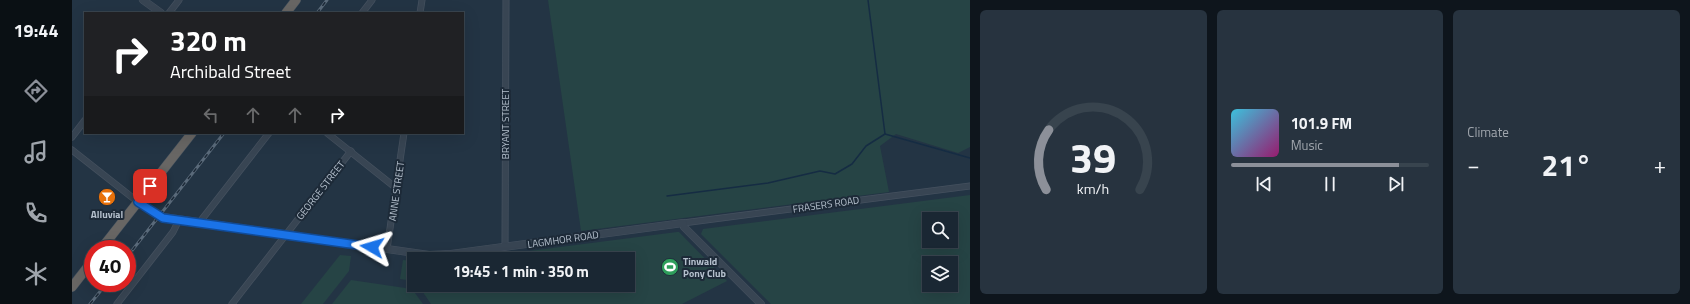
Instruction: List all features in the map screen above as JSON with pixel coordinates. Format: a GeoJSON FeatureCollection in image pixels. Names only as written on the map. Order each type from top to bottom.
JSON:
{"type":"FeatureCollection","features":[{"type":"Feature","properties":{"kind":"highway"},"geometry":{"type":"LineString","coordinates":[[287,12],[296,0]]}},
{"type":"Feature","properties":{"kind":"highway"},"geometry":{"type":"LineString","coordinates":[[108,240],[191,134]]}},
{"type":"Feature","properties":{"kind":"highway"},"geometry":{"type":"LineString","coordinates":[[72,287],[84,272]]}},
{"type":"Feature","properties":{"kind":"street"},"geometry":{"type":"LineString","coordinates":[[143,0],[160,12]]}},
{"type":"Feature","properties":{"kind":"street"},"geometry":{"type":"LineString","coordinates":[[170,12],[179,0]]}},
{"type":"Feature","properties":{"kind":"street"},"geometry":{"type":"LineString","coordinates":[[363,12],[372,0]]}},
{"type":"Feature","properties":{"kind":"street"},"geometry":{"type":"LineString","coordinates":[[420,12],[422,0]]}},
{"type":"Feature","properties":{"kind":"street","name":"BRYANT STREET"},"geometry":{"type":"LineString","coordinates":[[505,247],[506,0]]}},
{"type":"Feature","properties":{"kind":"street"},"geometry":{"type":"LineString","coordinates":[[72,137],[84,121]]}},
{"type":"Feature","properties":{"kind":"street"},"geometry":{"type":"LineString","coordinates":[[199,223],[268,134]]}},
{"type":"Feature","properties":{"kind":"street"},"geometry":{"type":"LineString","coordinates":[[328,134],[396,188]]}},
{"type":"Feature","properties":{"kind":"street","name":"ANNE STREET"},"geometry":{"type":"LineString","coordinates":[[387,249],[404,134]]}},
{"type":"Feature","properties":{"kind":"street"},"geometry":{"type":"LineString","coordinates":[[72,150],[138,202]]}},
{"type":"Feature","properties":{"kind":"street","name":"GEORGE STREET"},"geometry":{"type":"LineString","coordinates":[[232,304],[350,151]]}},
{"type":"Feature","properties":{"kind":"street","name":"FRASERS ROAD"},"geometry":{"type":"LineString","coordinates":[[683,223],[970,186]]}},
{"type":"Feature","properties":{"kind":"street","name":"LAGMHOR ROAD"},"geometry":{"type":"LineString","coordinates":[[138,202],[159,216],[179,220],[415,254],[435,255],[683,223]]}},
{"type":"Feature","properties":{"kind":"street"},"geometry":{"type":"LineString","coordinates":[[117,304],[173,232],[179,220]]}},
{"type":"Feature","properties":{"kind":"street"},"geometry":{"type":"LineString","coordinates":[[683,223],[684,227],[761,304]]}},
{"type":"Feature","properties":{"kind":"green space"},"geometry":{"type":"Polygon","coordinates":[[[548,0],[970,0],[970,147],[958,153],[896,134],[880,146],[889,192],[581,231],[548,0]]]}},
{"type":"Feature","properties":{"kind":"green space"},"geometry":{"type":"Polygon","coordinates":[[[970,195],[970,304],[771,304],[701,234],[703,229],[970,195]]]}},
{"type":"Feature","properties":{"kind":"green space","name":"Tinwald Pony Club"},"geometry":{"type":"Polygon","coordinates":[[[679,232],[727,281],[682,304],[431,304],[423,292],[635,292],[635,252],[522,252],[679,232]]]}},
{"type":"Feature","properties":{"kind":"green space"},"geometry":{"type":"Polygon","coordinates":[[[340,255],[351,256],[349,271],[323,304],[301,304],[340,255]]]}},
{"type":"Feature","properties":{"kind":"green space"},"geometry":{"type":"Polygon","coordinates":[[[403,260],[407,260],[407,280],[400,279],[403,260]]]}},
{"type":"Feature","properties":{"kind":"green space"},"geometry":{"type":"Polygon","coordinates":[[[351,280],[407,288],[407,292],[414,292],[423,304],[332,304],[351,280]]]}},
{"type":"Feature","properties":{"kind":"waterway"},"geometry":{"type":"LineString","coordinates":[[868,0],[885,134],[970,158]]}},
{"type":"Feature","properties":{"kind":"waterway"},"geometry":{"type":"LineString","coordinates":[[667,196],[768,183],[820,171],[835,174],[852,164],[866,146],[885,134]]}},
{"type":"Feature","properties":{"kind":"railway"},"geometry":{"type":"LineString","coordinates":[[318,12],[327,0]]}},
{"type":"Feature","properties":{"kind":"railway"},"geometry":{"type":"LineString","coordinates":[[136,245],[223,134]]}},
{"type":"Feature","properties":{"kind":"railway"},"geometry":{"type":"LineString","coordinates":[[90,304],[100,292]]}},
{"type":"Feature","properties":{"kind":"place","name":"Alluvial"},"geometry":{"type":"Point","coordinates":[107,197]}},
{"type":"Feature","properties":{"kind":"place","name":"Tinwald Pony Club"},"geometry":{"type":"Point","coordinates":[670,267]}},
{"type":"Feature","properties":{"kind":"route"},"geometry":{"type":"LineString","coordinates":[[150,186],[138,202],[163,218],[372,247]]}}]}
